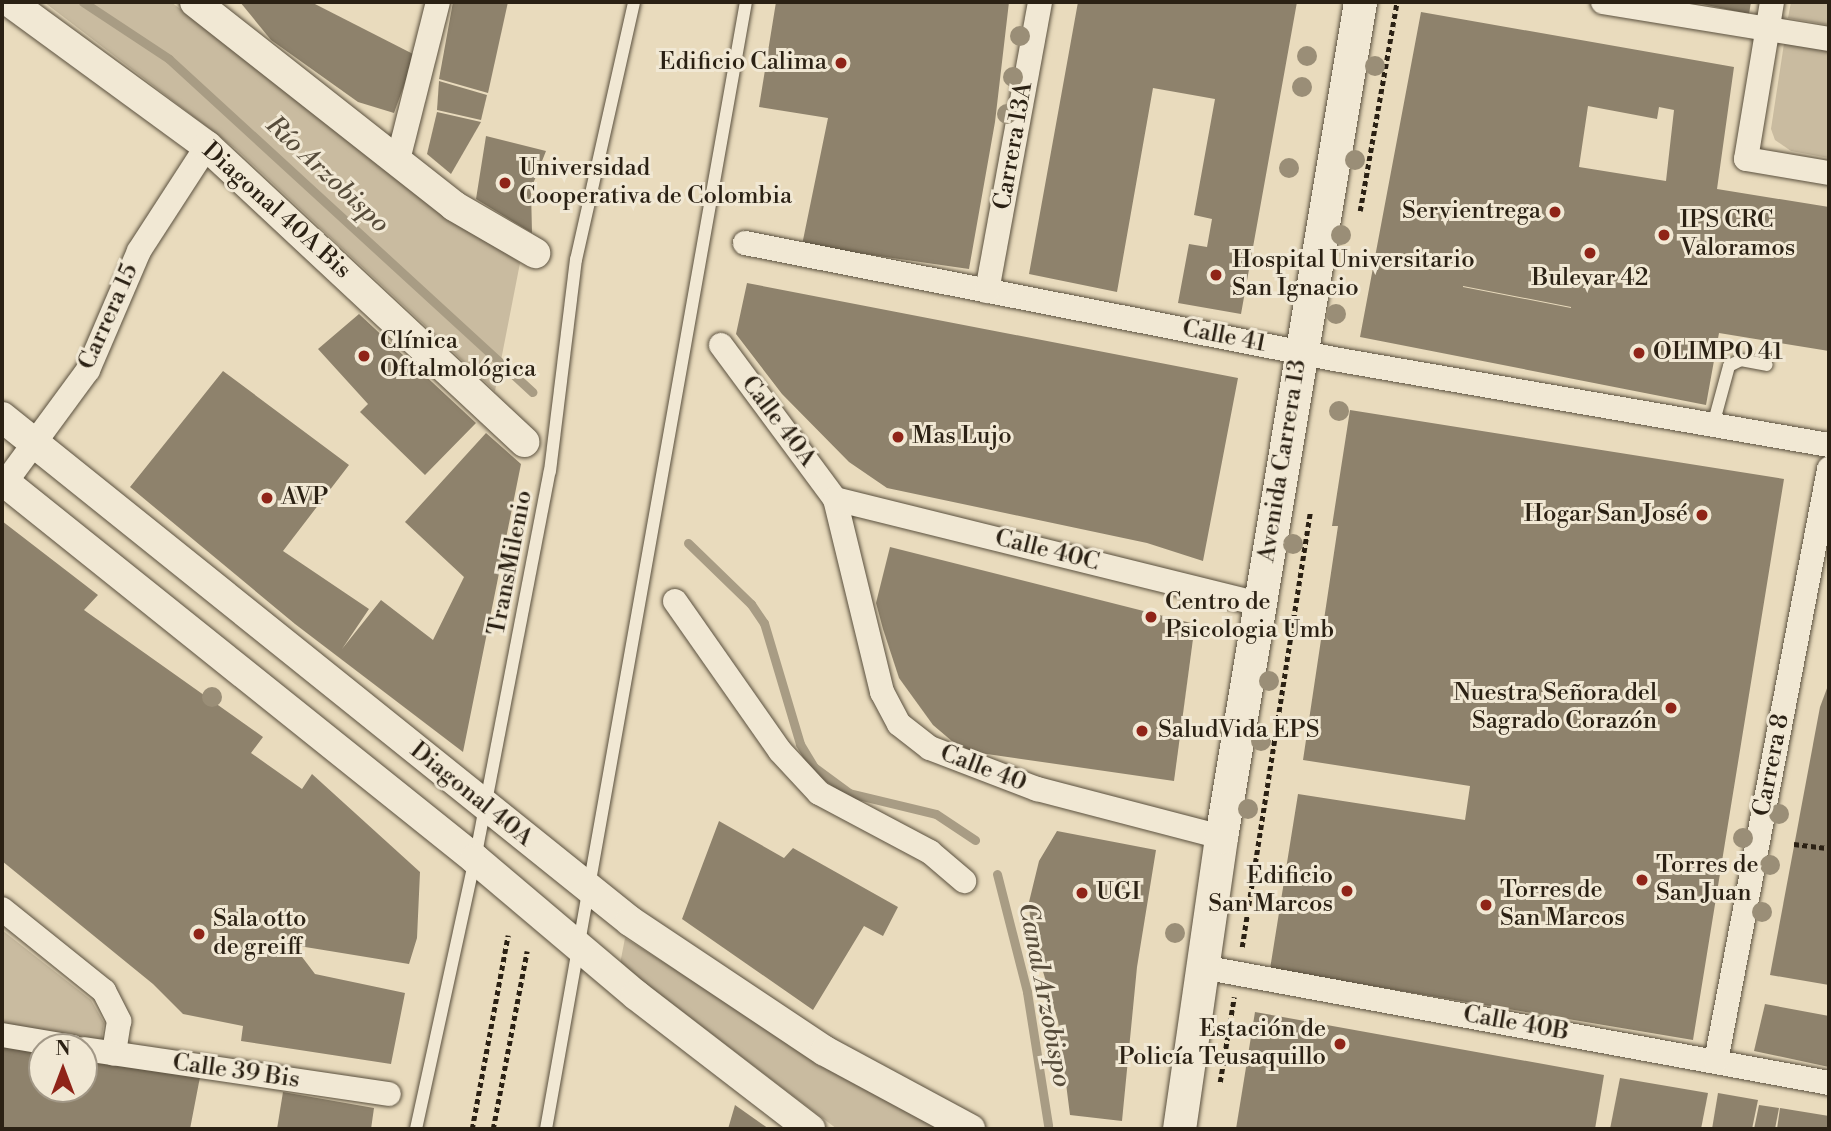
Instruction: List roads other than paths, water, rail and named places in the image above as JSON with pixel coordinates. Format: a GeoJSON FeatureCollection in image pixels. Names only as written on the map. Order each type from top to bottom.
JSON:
{"type":"FeatureCollection","features":[{"type":"Feature","properties":{"kind":"main road","name":"Avenida Carrera 13"},"geometry":{"type":"LineString","coordinates":[[1179,1129],[1221,837],[1360,2]]}},
{"type":"Feature","properties":{"kind":"street","name":"Diagonal 40A Bis"},"geometry":{"type":"LineString","coordinates":[[10,2],[207,146],[524,442]]}},
{"type":"Feature","properties":{"kind":"street"},"geometry":{"type":"LineString","coordinates":[[195,2],[474,220],[535,253]]}},
{"type":"Feature","properties":{"kind":"street"},"geometry":{"type":"LineString","coordinates":[[398,160],[438,2]]}},
{"type":"Feature","properties":{"kind":"street","name":"Carrera 13A"},"geometry":{"type":"LineString","coordinates":[[987,291],[1040,2]]}},
{"type":"Feature","properties":{"kind":"street"},"geometry":{"type":"LineString","coordinates":[[1603,2],[1829,39]]}},
{"type":"Feature","properties":{"kind":"street"},"geometry":{"type":"LineString","coordinates":[[1772,2],[1746,159],[1829,173]]}},
{"type":"Feature","properties":{"kind":"street","name":"Carrera 15"},"geometry":{"type":"LineString","coordinates":[[3,481],[35,444],[88,370],[139,251],[207,146]]}},
{"type":"Feature","properties":{"kind":"street","name":"Calle 41"},"geometry":{"type":"LineString","coordinates":[[745,243],[1301,352],[1829,445]]}},
{"type":"Feature","properties":{"kind":"street","name":"Calle 40A"},"geometry":{"type":"LineString","coordinates":[[721,345],[835,499]]}},
{"type":"Feature","properties":{"kind":"street","name":"Diagonal 40A"},"geometry":{"type":"LineString","coordinates":[[2,417],[586,888],[825,1051],[970,1129]]}},
{"type":"Feature","properties":{"kind":"street","name":"Carrera 8"},"geometry":{"type":"LineString","coordinates":[[1716,1061],[1829,469]]}},
{"type":"Feature","properties":{"kind":"street","name":"Diagonal 40A"},"geometry":{"type":"LineString","coordinates":[[3,481],[810,1129]]}},
{"type":"Feature","properties":{"kind":"street","name":"Calle 40C"},"geometry":{"type":"LineString","coordinates":[[835,499],[1260,604]]}},
{"type":"Feature","properties":{"kind":"street","name":"Calle 40"},"geometry":{"type":"LineString","coordinates":[[835,499],[882,692],[899,724],[930,748],[1037,789],[1221,837]]}},
{"type":"Feature","properties":{"kind":"street"},"geometry":{"type":"LineString","coordinates":[[676,601],[780,751],[819,793],[930,852],[964,881]]}},
{"type":"Feature","properties":{"kind":"street"},"geometry":{"type":"LineString","coordinates":[[2,909],[104,991],[119,1021],[114,1054]]}},
{"type":"Feature","properties":{"kind":"street","name":"Calle 40B"},"geometry":{"type":"LineString","coordinates":[[1202,967],[1829,1083]]}},
{"type":"Feature","properties":{"kind":"street"},"geometry":{"type":"LineString","coordinates":[[2,1035],[28,1039]]}},
{"type":"Feature","properties":{"kind":"street","name":"Calle 39 Bis"},"geometry":{"type":"LineString","coordinates":[[98,1051],[389,1094]]}},
{"type":"Feature","properties":{"kind":"lane","name":"TransMilenio"},"geometry":{"type":"LineString","coordinates":[[416,1129],[475,859],[550,471],[576,260],[634,2]]}},
{"type":"Feature","properties":{"kind":"lane"},"geometry":{"type":"LineString","coordinates":[[546,1129],[576,943],[746,2]]}},
{"type":"Feature","properties":{"kind":"lane"},"geometry":{"type":"LineString","coordinates":[[1713,425],[1729,366],[1741,360],[1767,365]]}},
{"type":"Feature","properties":{"kind":"waterway","name":"Río Arzobispo"},"geometry":{"type":"LineString","coordinates":[[83,2],[169,59],[532,392]]}},
{"type":"Feature","properties":{"kind":"waterway","name":"Canal Arzobispo"},"geometry":{"type":"LineString","coordinates":[[688,543],[751,604],[764,623],[800,744],[814,767],[849,793],[936,814],[975,840]]}},
{"type":"Feature","properties":{"kind":"waterway","name":"Canal Arzobispo"},"geometry":{"type":"LineString","coordinates":[[997,874],[1027,992],[1048,1125]]}},
{"type":"Feature","properties":{"kind":"place","name":"Edificio Calima"},"geometry":{"type":"Point","coordinates":[841,63]}},
{"type":"Feature","properties":{"kind":"place","name":"Universidad Cooperativa de Colombia"},"geometry":{"type":"Point","coordinates":[505,183]}},
{"type":"Feature","properties":{"kind":"place","name":"Servientrega"},"geometry":{"type":"Point","coordinates":[1555,212]}},
{"type":"Feature","properties":{"kind":"place","name":"IPS CRC Valoramos"},"geometry":{"type":"Point","coordinates":[1664,235]}},
{"type":"Feature","properties":{"kind":"place","name":"Bulevar 42"},"geometry":{"type":"Point","coordinates":[1590,253]}},
{"type":"Feature","properties":{"kind":"place","name":"Hospital Universitario San Ignacio"},"geometry":{"type":"Point","coordinates":[1216,275]}},
{"type":"Feature","properties":{"kind":"place","name":"OLIMPO 41"},"geometry":{"type":"Point","coordinates":[1639,353]}},
{"type":"Feature","properties":{"kind":"place","name":"Clínica Oftalmológica"},"geometry":{"type":"Point","coordinates":[364,356]}},
{"type":"Feature","properties":{"kind":"place","name":"Mas Lujo"},"geometry":{"type":"Point","coordinates":[898,437]}},
{"type":"Feature","properties":{"kind":"place","name":"AVP"},"geometry":{"type":"Point","coordinates":[267,498]}},
{"type":"Feature","properties":{"kind":"place","name":"Hogar San José"},"geometry":{"type":"Point","coordinates":[1702,515]}},
{"type":"Feature","properties":{"kind":"place","name":"Centro de Psicologia Umb"},"geometry":{"type":"Point","coordinates":[1151,617]}},
{"type":"Feature","properties":{"kind":"place","name":"Nuestra Señora del Sagrado Corazón"},"geometry":{"type":"Point","coordinates":[1671,708]}},
{"type":"Feature","properties":{"kind":"place","name":"SaludVida EPS"},"geometry":{"type":"Point","coordinates":[1142,731]}},
{"type":"Feature","properties":{"kind":"place","name":"Torres de San Juan"},"geometry":{"type":"Point","coordinates":[1642,880]}},
{"type":"Feature","properties":{"kind":"place","name":"Edificio San Marcos"},"geometry":{"type":"Point","coordinates":[1347,891]}},
{"type":"Feature","properties":{"kind":"place","name":"UGI"},"geometry":{"type":"Point","coordinates":[1082,893]}},
{"type":"Feature","properties":{"kind":"place","name":"Torres de San Marcos"},"geometry":{"type":"Point","coordinates":[1486,905]}},
{"type":"Feature","properties":{"kind":"place","name":"Sala otto de greiff"},"geometry":{"type":"Point","coordinates":[199,934]}},
{"type":"Feature","properties":{"kind":"place","name":"Estación de Policía Teusaquillo"},"geometry":{"type":"Point","coordinates":[1340,1044]}}]}
